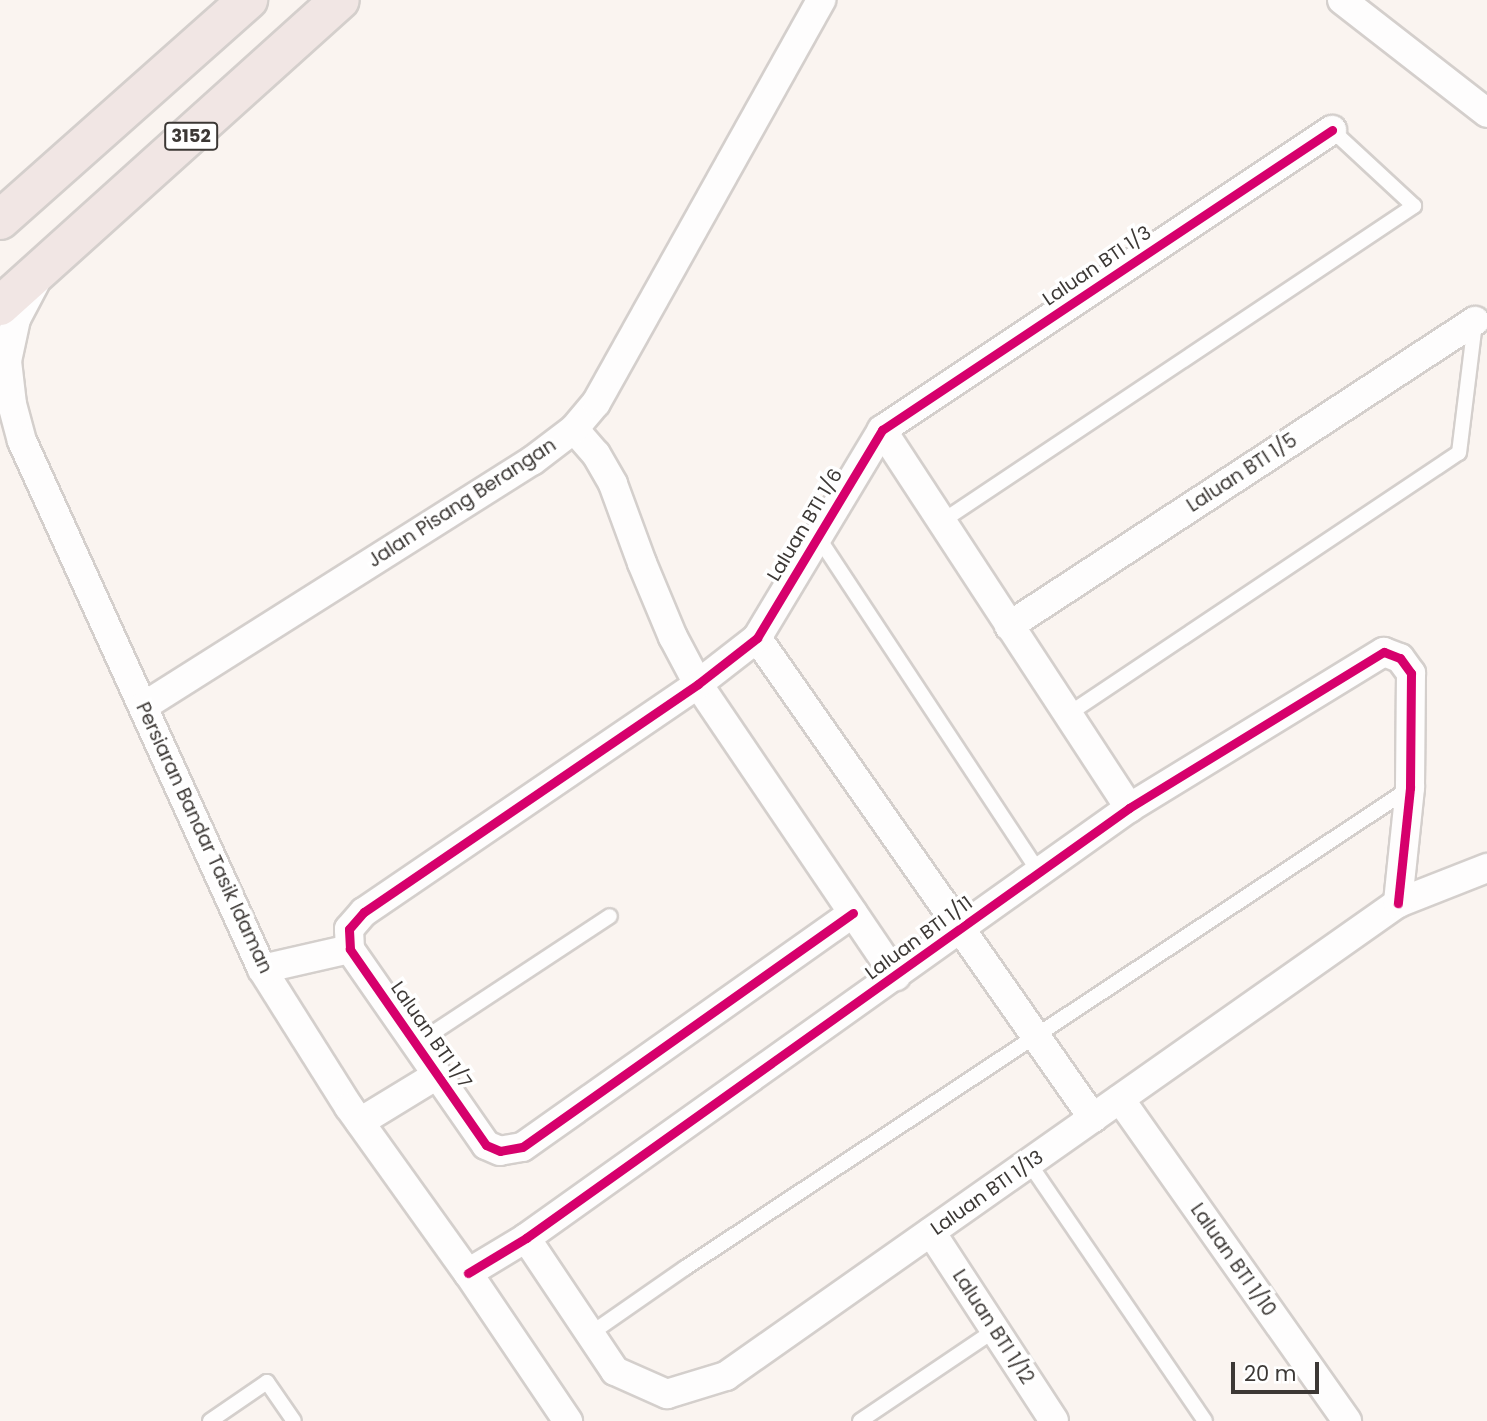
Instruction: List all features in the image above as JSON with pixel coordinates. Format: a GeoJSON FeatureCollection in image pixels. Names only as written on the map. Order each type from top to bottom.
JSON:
{"type":"FeatureCollection","features":[{"type":"Feature","properties":{"kind":"main road"},"geometry":{"type":"LineString","coordinates":[[0,220],[248,0]]}},
{"type":"Feature","properties":{"kind":"main road","name":"3152"},"geometry":{"type":"LineString","coordinates":[[0,306],[41,272],[340,0]]}},
{"type":"Feature","properties":{"kind":"street","name":"Jalan Pisang Berangan"},"geometry":{"type":"LineString","coordinates":[[144,706],[532,461],[575,429],[596,403],[821,0]]}},
{"type":"Feature","properties":{"kind":"street"},"geometry":{"type":"LineString","coordinates":[[1342,0],[1487,113]]}},
{"type":"Feature","properties":{"kind":"street","name":"Laluan BTI 1/3"},"geometry":{"type":"LineString","coordinates":[[882,430],[1332,130]]}},
{"type":"Feature","properties":{"kind":"street","name":"Persiaran Bandar Tasik Idaman"},"geometry":{"type":"LineString","coordinates":[[41,272],[16,319],[8,361],[12,404],[11,435],[144,706],[262,970],[360,1122],[468,1273],[568,1421]]}},
{"type":"Feature","properties":{"kind":"street","name":"Laluan BTI 1/5"},"geometry":{"type":"LineString","coordinates":[[1009,626],[1475,321]]}},
{"type":"Feature","properties":{"kind":"street"},"geometry":{"type":"LineString","coordinates":[[575,429],[596,454],[613,484],[647,575],[698,684],[896,976]]}},
{"type":"Feature","properties":{"kind":"street"},"geometry":{"type":"LineString","coordinates":[[882,430],[1129,808]]}},
{"type":"Feature","properties":{"kind":"street","name":"Laluan BTI 1/6"},"geometry":{"type":"LineString","coordinates":[[757,638],[882,430]]}},
{"type":"Feature","properties":{"kind":"street"},"geometry":{"type":"LineString","coordinates":[[262,970],[350,949],[349,929],[364,912],[698,684],[757,638],[1093,1118]]}},
{"type":"Feature","properties":{"kind":"street","name":"Laluan BTI 1/11"},"geometry":{"type":"LineString","coordinates":[[468,1273],[526,1238],[1129,808],[1384,652],[1400,658],[1411,673],[1410,788]]}},
{"type":"Feature","properties":{"kind":"street"},"geometry":{"type":"LineString","coordinates":[[1398,903],[1410,788]]}},
{"type":"Feature","properties":{"kind":"street","name":"Laluan BTI 1/13"},"geometry":{"type":"LineString","coordinates":[[526,1238],[615,1371],[667,1394],[726,1376],[1398,903],[1487,868]]}},
{"type":"Feature","properties":{"kind":"street","name":"Laluan BTI 1/7"},"geometry":{"type":"LineString","coordinates":[[350,949],[485,1145],[500,1151],[522,1147],[853,913]]}},
{"type":"Feature","properties":{"kind":"street"},"geometry":{"type":"LineString","coordinates":[[360,1122],[437,1075]]}},
{"type":"Feature","properties":{"kind":"street","name":"Laluan BTI 1/10"},"geometry":{"type":"LineString","coordinates":[[1119,1099],[1347,1421]]}},
{"type":"Feature","properties":{"kind":"street","name":"Laluan BTI 1/12"},"geometry":{"type":"LineString","coordinates":[[931,1232],[1053,1421]]}},
{"type":"Feature","properties":{"kind":"lane"},"geometry":{"type":"LineString","coordinates":[[941,522],[1414,206],[1332,130]]}},
{"type":"Feature","properties":{"kind":"lane"},"geometry":{"type":"LineString","coordinates":[[1067,715],[1459,453],[1475,321]]}},
{"type":"Feature","properties":{"kind":"lane"},"geometry":{"type":"LineString","coordinates":[[818,537],[1039,872]]}},
{"type":"Feature","properties":{"kind":"lane"},"geometry":{"type":"LineString","coordinates":[[590,1334],[685,1268],[1410,788]]}},
{"type":"Feature","properties":{"kind":"lane"},"geometry":{"type":"LineString","coordinates":[[416,1044],[610,916]]}},
{"type":"Feature","properties":{"kind":"lane"},"geometry":{"type":"LineString","coordinates":[[1029,1163],[1205,1421]]}},
{"type":"Feature","properties":{"kind":"lane"},"geometry":{"type":"LineString","coordinates":[[860,1421],[995,1330]]}},
{"type":"Feature","properties":{"kind":"lane"},"geometry":{"type":"LineString","coordinates":[[210,1421],[267,1382],[293,1421]]}},
{"type":"Feature","properties":{"kind":"cycle path"},"geometry":{"type":"LineString","coordinates":[[853,913],[522,1147],[500,1151],[486,1145],[350,949],[349,929],[364,912],[698,684],[757,638],[882,430],[1332,130]]}},
{"type":"Feature","properties":{"kind":"cycle path"},"geometry":{"type":"LineString","coordinates":[[468,1273],[526,1238],[1129,808],[1384,652],[1400,658],[1411,673],[1410,788],[1398,903]]}}]}
